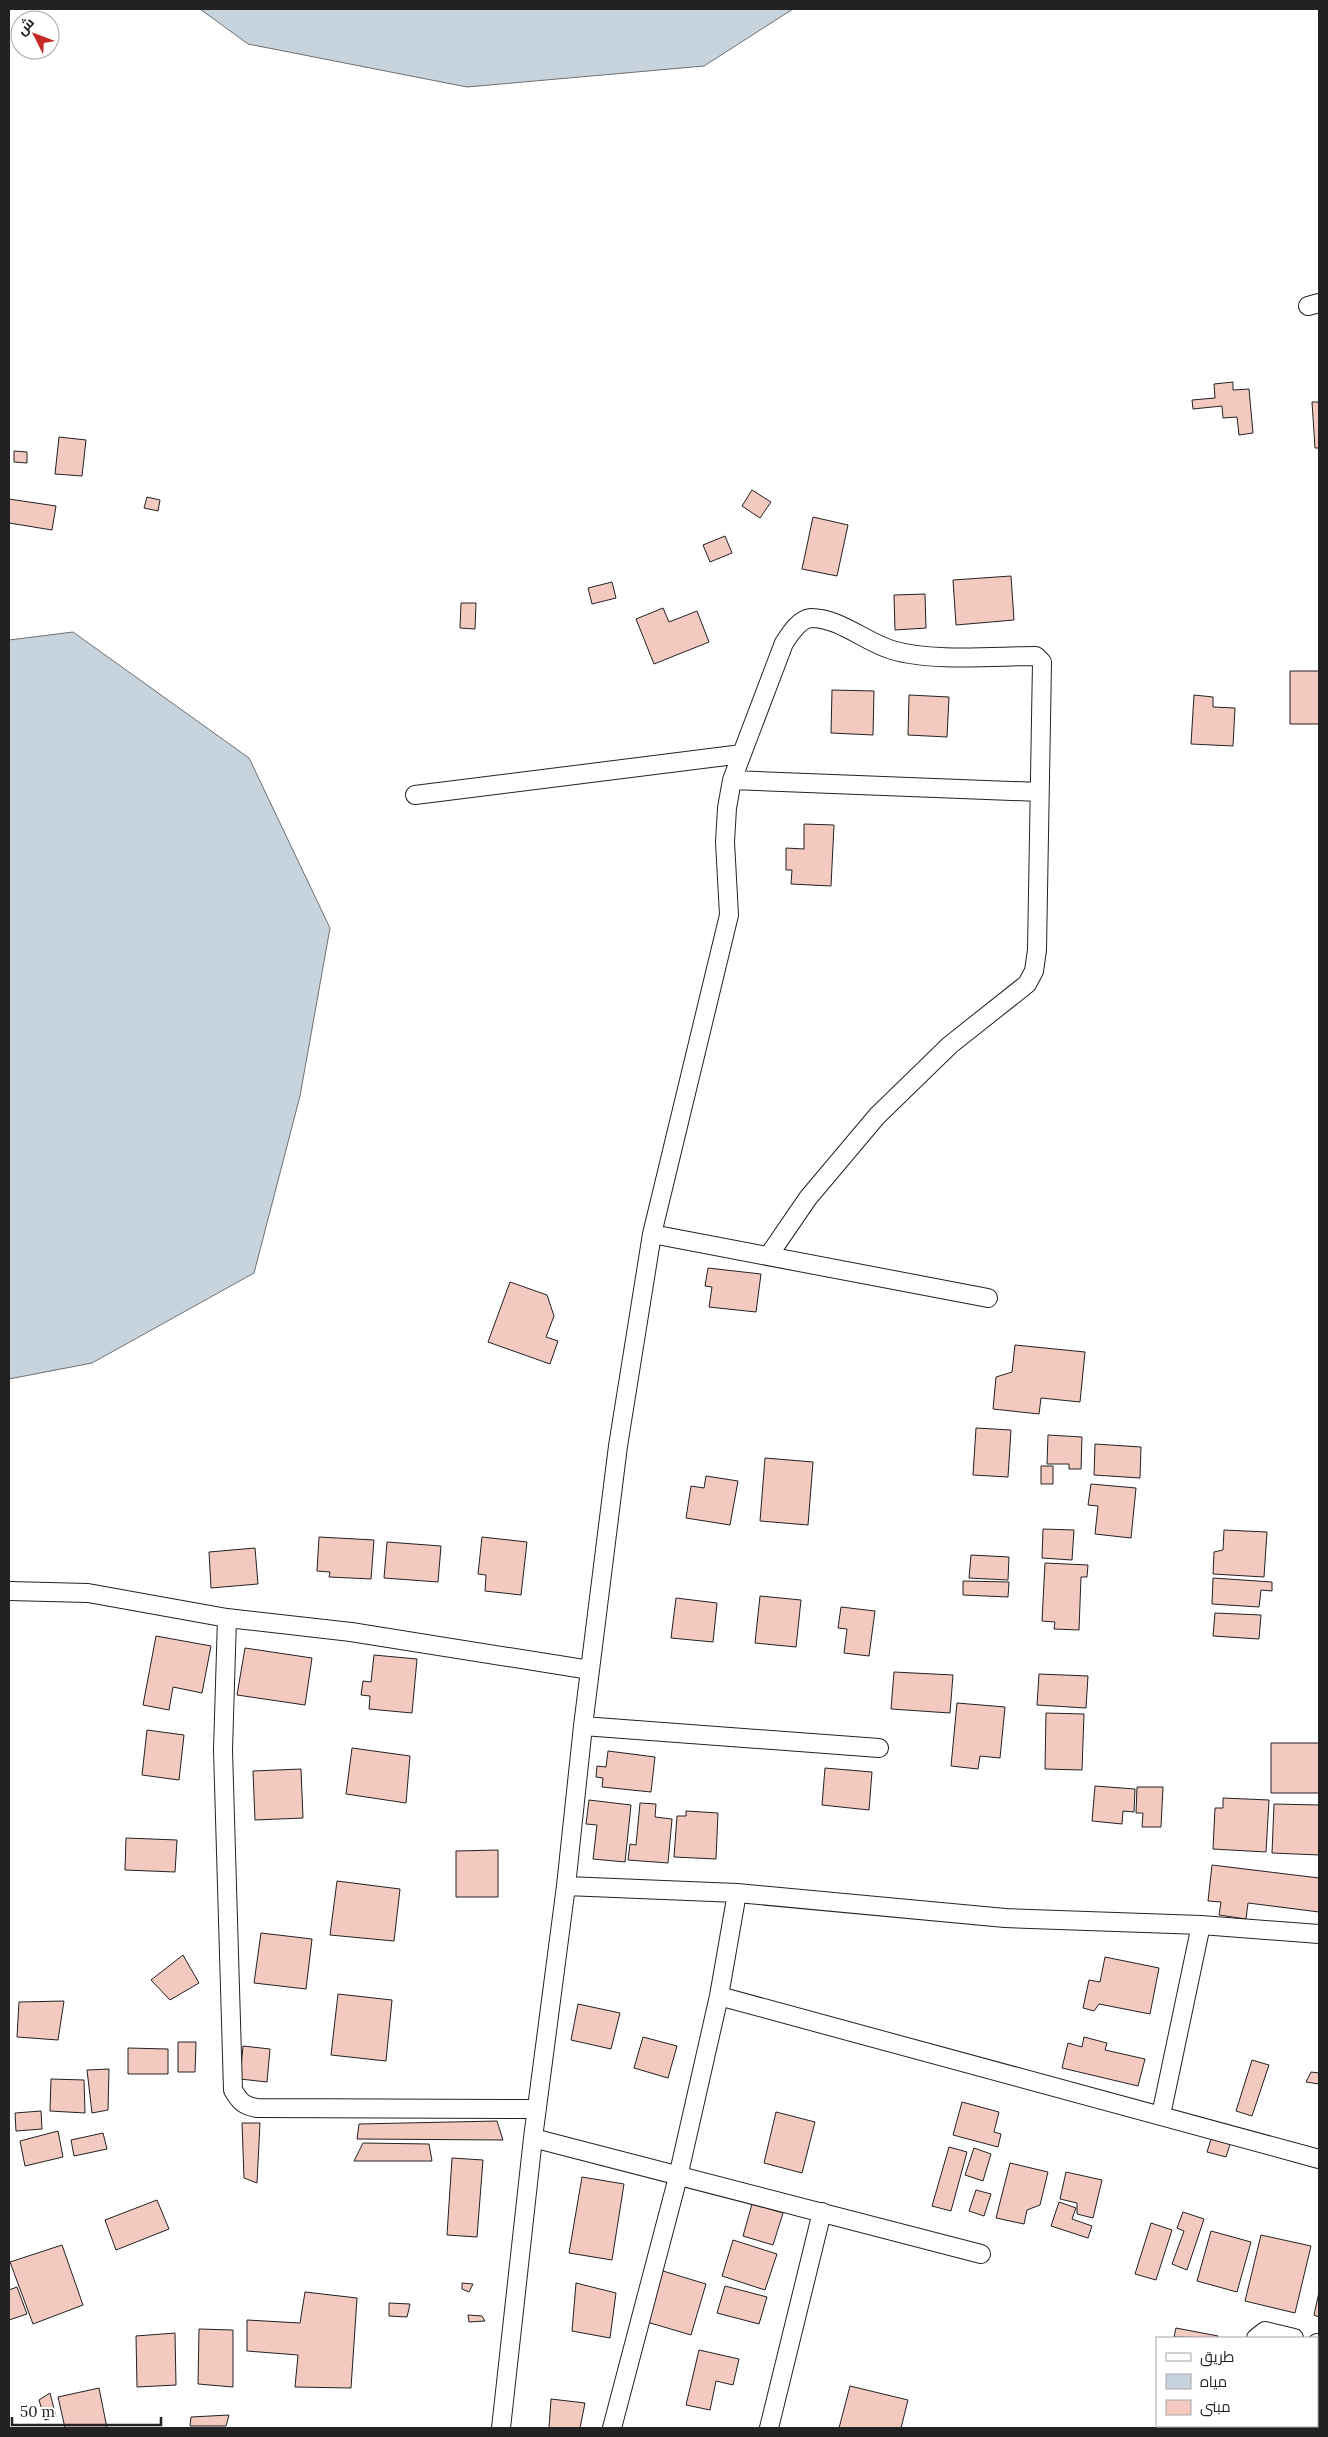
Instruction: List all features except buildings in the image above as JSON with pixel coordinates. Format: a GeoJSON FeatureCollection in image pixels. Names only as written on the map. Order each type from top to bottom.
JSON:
{"type":"FeatureCollection","features":[{"type":"Feature","properties":{"kind":"street"},"geometry":{"type":"LineString","coordinates":[[501,2428],[533,2138],[566,1886],[582,1726],[618,1446],[652,1234],[729,915],[725,842],[727,808],[732,780],[784,643],[796,626],[809,618],[826,619],[872,643],[916,656],[1036,656],[1042,662],[1037,950],[1034,971],[1027,984],[950,1045],[878,1116],[808,1198],[769,1255]]}},
{"type":"Feature","properties":{"kind":"street"},"geometry":{"type":"LineString","coordinates":[[416,795],[742,754]]}},
{"type":"Feature","properties":{"kind":"street"},"geometry":{"type":"LineString","coordinates":[[732,780],[1039,792]]}},
{"type":"Feature","properties":{"kind":"street"},"geometry":{"type":"LineString","coordinates":[[652,1234],[988,1298]]}},
{"type":"Feature","properties":{"kind":"street"},"geometry":{"type":"LineString","coordinates":[[9,1591],[88,1593],[227,1618],[351,1632],[590,1670]]}},
{"type":"Feature","properties":{"kind":"street"},"geometry":{"type":"LineString","coordinates":[[227,1618],[223,1750],[226,1888],[234,2090],[239,2101],[247,2106],[257,2108],[537,2109]]}},
{"type":"Feature","properties":{"kind":"street"},"geometry":{"type":"LineString","coordinates":[[582,1726],[879,1748]]}},
{"type":"Feature","properties":{"kind":"street"},"geometry":{"type":"LineString","coordinates":[[566,1886],[737,1893],[1005,1918],[1201,1925],[1319,1934]]}},
{"type":"Feature","properties":{"kind":"street"},"geometry":{"type":"LineString","coordinates":[[612,2428],[678,2177],[719,1996],[737,1893]]}},
{"type":"Feature","properties":{"kind":"street"},"geometry":{"type":"LineString","coordinates":[[1161,2115],[1201,1925]]}},
{"type":"Feature","properties":{"kind":"street"},"geometry":{"type":"LineString","coordinates":[[719,1996],[1319,2159]]}},
{"type":"Feature","properties":{"kind":"street"},"geometry":{"type":"LineString","coordinates":[[533,2138],[981,2254]]}},
{"type":"Feature","properties":{"kind":"street"},"geometry":{"type":"LineString","coordinates":[[769,2428],[822,2212]]}},
{"type":"Feature","properties":{"kind":"street"},"geometry":{"type":"LineString","coordinates":[[1257,2337],[1265,2331],[1290,2337]]}},
{"type":"Feature","properties":{"kind":"water"},"geometry":{"type":"Polygon","coordinates":[[[200,9],[793,9],[704,66],[467,87],[248,44],[200,9]]]}},
{"type":"Feature","properties":{"kind":"water"},"geometry":{"type":"Polygon","coordinates":[[[73,632],[249,758],[330,928],[300,1096],[254,1273],[92,1363],[9,1379],[9,640],[73,632]]]}}]}
